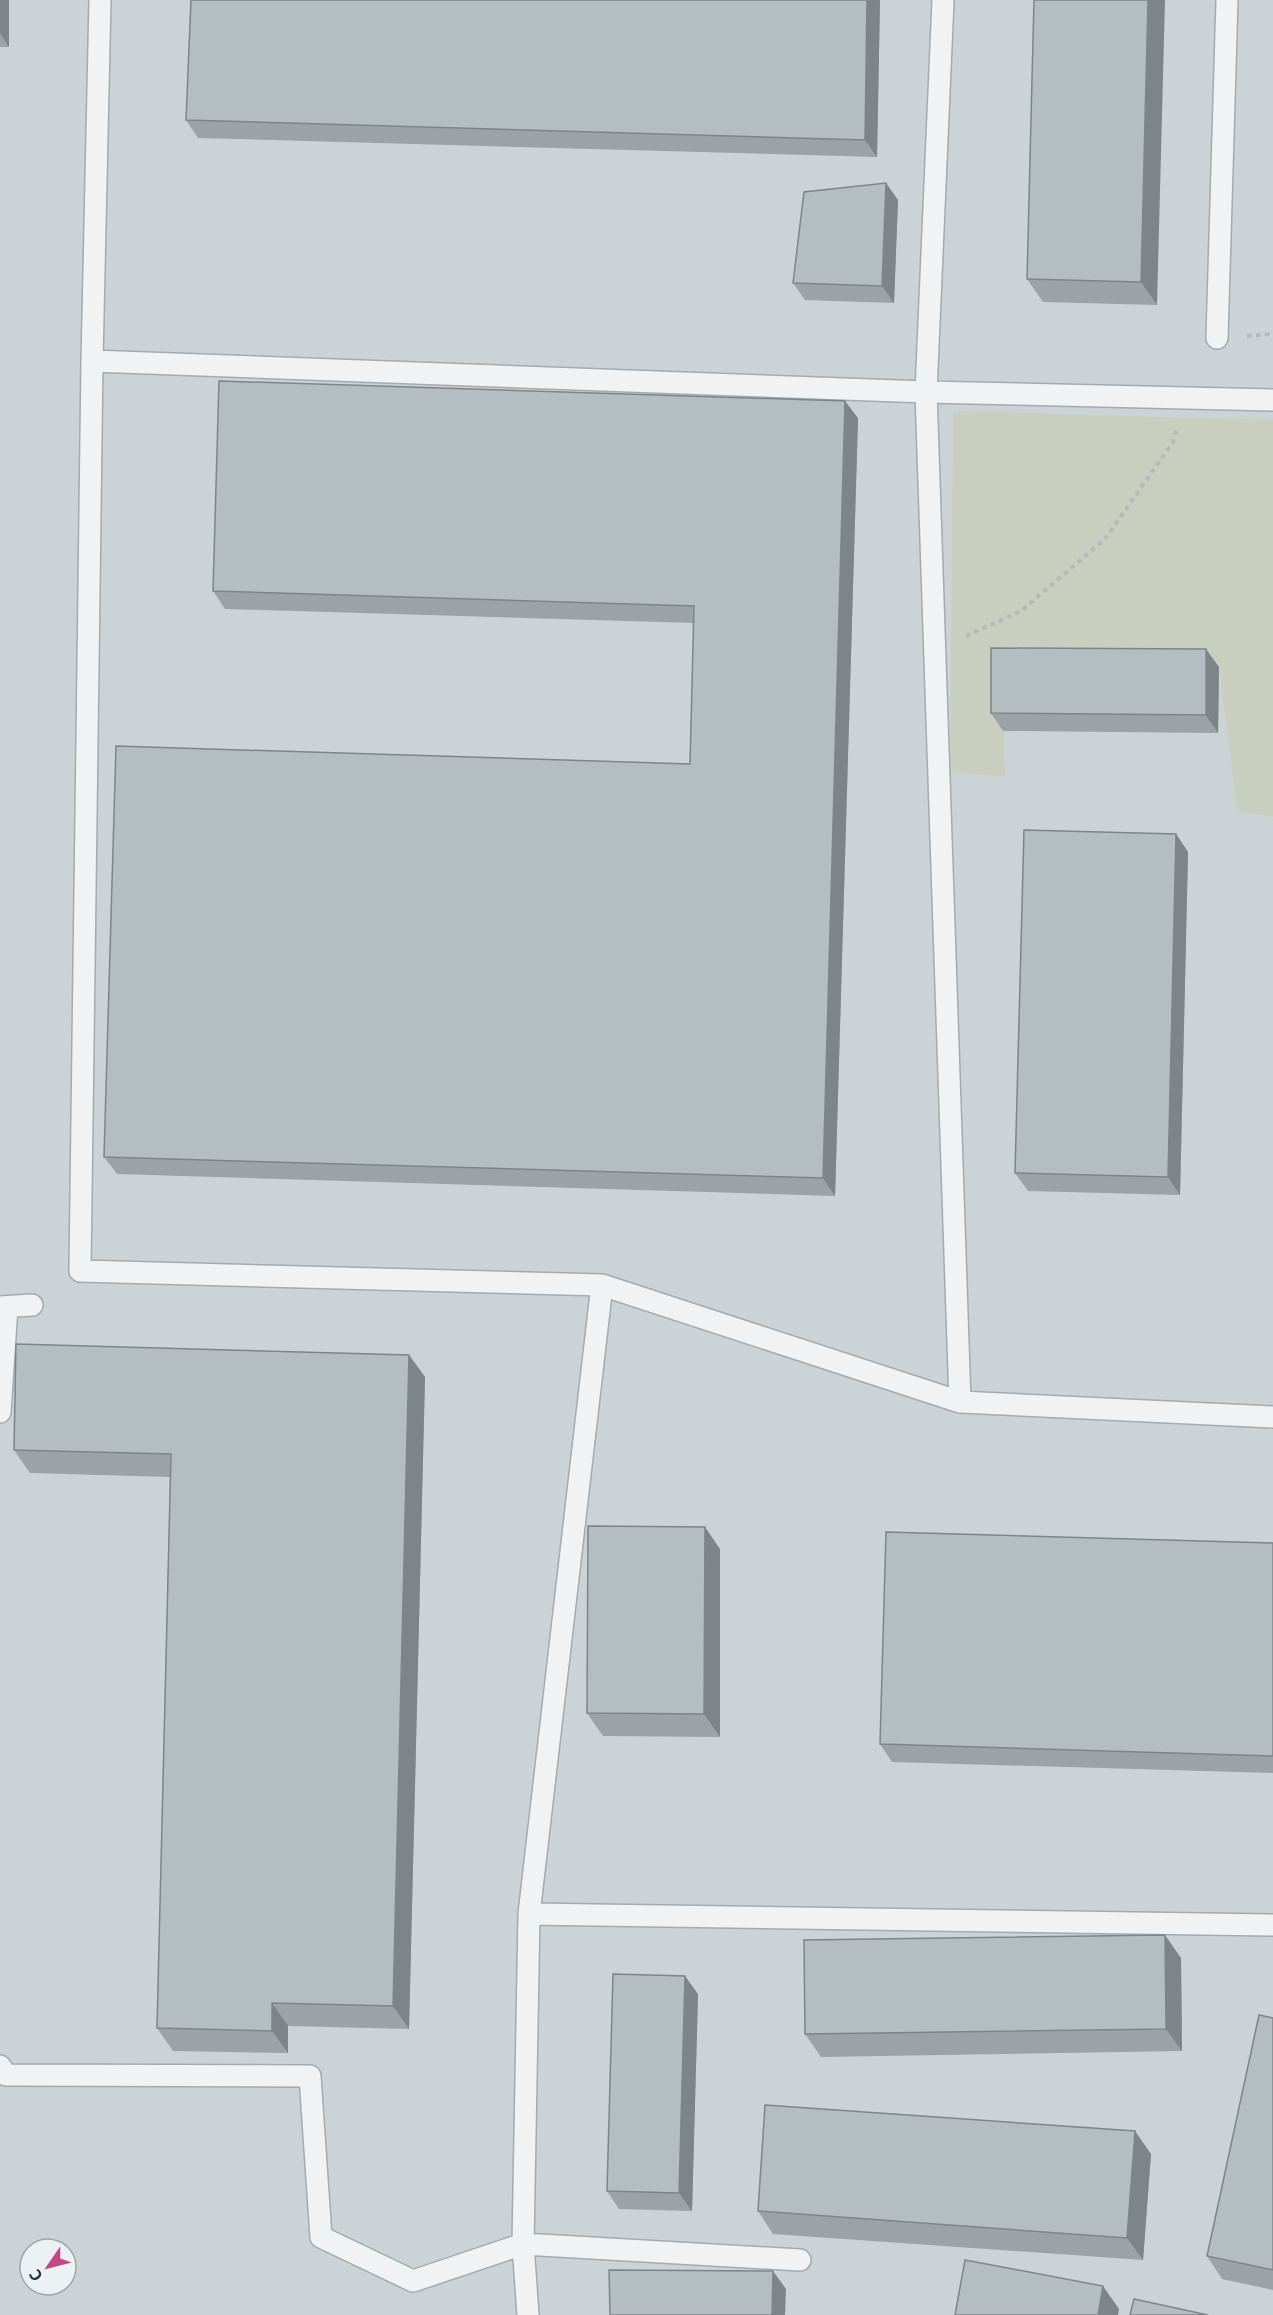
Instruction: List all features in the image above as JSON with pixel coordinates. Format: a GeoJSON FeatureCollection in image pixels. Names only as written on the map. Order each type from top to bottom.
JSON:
{"type":"FeatureCollection","features":[{"type":"Feature","properties":{"kind":"lane"},"geometry":{"type":"LineString","coordinates":[[100,0],[92,362],[80,1271],[602,1285],[960,1402],[1273,1417]]}},
{"type":"Feature","properties":{"kind":"lane"},"geometry":{"type":"LineString","coordinates":[[943,0],[926,392],[960,1402]]}},
{"type":"Feature","properties":{"kind":"lane"},"geometry":{"type":"LineString","coordinates":[[1217,338],[1227,0]]}},
{"type":"Feature","properties":{"kind":"lane"},"geometry":{"type":"LineString","coordinates":[[92,362],[926,392],[1273,400]]}},
{"type":"Feature","properties":{"kind":"lane"},"geometry":{"type":"LineString","coordinates":[[528,2315],[523,2244],[529,1914],[602,1285]]}},
{"type":"Feature","properties":{"kind":"lane"},"geometry":{"type":"LineString","coordinates":[[0,1412],[3,1307],[32,1305]]}},
{"type":"Feature","properties":{"kind":"lane"},"geometry":{"type":"LineString","coordinates":[[529,1914],[1273,1924]]}},
{"type":"Feature","properties":{"kind":"lane"},"geometry":{"type":"LineString","coordinates":[[0,2066],[6,2075],[310,2076],[321,2237],[413,2281],[523,2244],[800,2260]]}},
{"type":"Feature","properties":{"kind":"path"},"geometry":{"type":"LineString","coordinates":[[935,651],[1021,611],[1105,539],[1173,442],[1188,398]]}},
{"type":"Feature","properties":{"kind":"shaded area"},"geometry":{"type":"Polygon","coordinates":[[[0,0],[1273,0],[1273,2315],[0,2315],[0,0]]]}},
{"type":"Feature","properties":{"kind":"green space"},"geometry":{"type":"Polygon","coordinates":[[[953,411],[1273,420],[1273,817],[1237,811],[1219,667],[1003,666],[1005,777],[950,772],[953,411]]]}},
{"type":"Feature","properties":{"kind":"building"},"geometry":{"type":"Polygon","coordinates":[[[191,0],[867,0],[865,140],[186,120],[191,0]]]}},
{"type":"Feature","properties":{"kind":"building"},"geometry":{"type":"Polygon","coordinates":[[[1034,0],[1148,0],[1141,282],[1027,279],[1034,0]]]}},
{"type":"Feature","properties":{"kind":"building"},"geometry":{"type":"Polygon","coordinates":[[[886,183],[882,286],[793,283],[804,192],[886,183]]]}},
{"type":"Feature","properties":{"kind":"building"},"geometry":{"type":"Polygon","coordinates":[[[219,381],[845,401],[823,1178],[104,1157],[116,746],[690,764],[694,606],[213,591],[219,381]]]}},
{"type":"Feature","properties":{"kind":"building"},"geometry":{"type":"Polygon","coordinates":[[[991,648],[1206,649],[1206,715],[991,713],[991,648]]]}},
{"type":"Feature","properties":{"kind":"building"},"geometry":{"type":"Polygon","coordinates":[[[1024,830],[1176,834],[1168,1177],[1015,1173],[1024,830]]]}},
{"type":"Feature","properties":{"kind":"building"},"geometry":{"type":"Polygon","coordinates":[[[16,1344],[409,1355],[393,2006],[272,2003],[272,2031],[157,2028],[171,1454],[14,1450],[16,1344]]]}},
{"type":"Feature","properties":{"kind":"building"},"geometry":{"type":"Polygon","coordinates":[[[588,1526],[705,1527],[704,1714],[587,1713],[588,1526]]]}},
{"type":"Feature","properties":{"kind":"building"},"geometry":{"type":"Polygon","coordinates":[[[886,1532],[1273,1543],[1273,1756],[880,1744],[886,1532]]]}},
{"type":"Feature","properties":{"kind":"building"},"geometry":{"type":"Polygon","coordinates":[[[1165,1935],[1166,2029],[805,2034],[804,1940],[1165,1935]]]}},
{"type":"Feature","properties":{"kind":"building"},"geometry":{"type":"Polygon","coordinates":[[[613,1974],[685,1976],[679,2193],[607,2191],[613,1974]]]}},
{"type":"Feature","properties":{"kind":"building"},"geometry":{"type":"Polygon","coordinates":[[[1259,2015],[1273,2018],[1273,2270],[1207,2256],[1259,2015]]]}},
{"type":"Feature","properties":{"kind":"building"},"geometry":{"type":"Polygon","coordinates":[[[765,2105],[1135,2131],[1127,2238],[758,2211],[765,2105]]]}},
{"type":"Feature","properties":{"kind":"building"},"geometry":{"type":"Polygon","coordinates":[[[965,2260],[1103,2286],[1098,2315],[955,2315],[965,2260]]]}},
{"type":"Feature","properties":{"kind":"building"},"geometry":{"type":"Polygon","coordinates":[[[609,2270],[773,2271],[772,2315],[610,2315],[609,2270]]]}},
{"type":"Feature","properties":{"kind":"building"},"geometry":{"type":"Polygon","coordinates":[[[1134,2299],[1208,2315],[1130,2315],[1134,2299]]]}}]}
